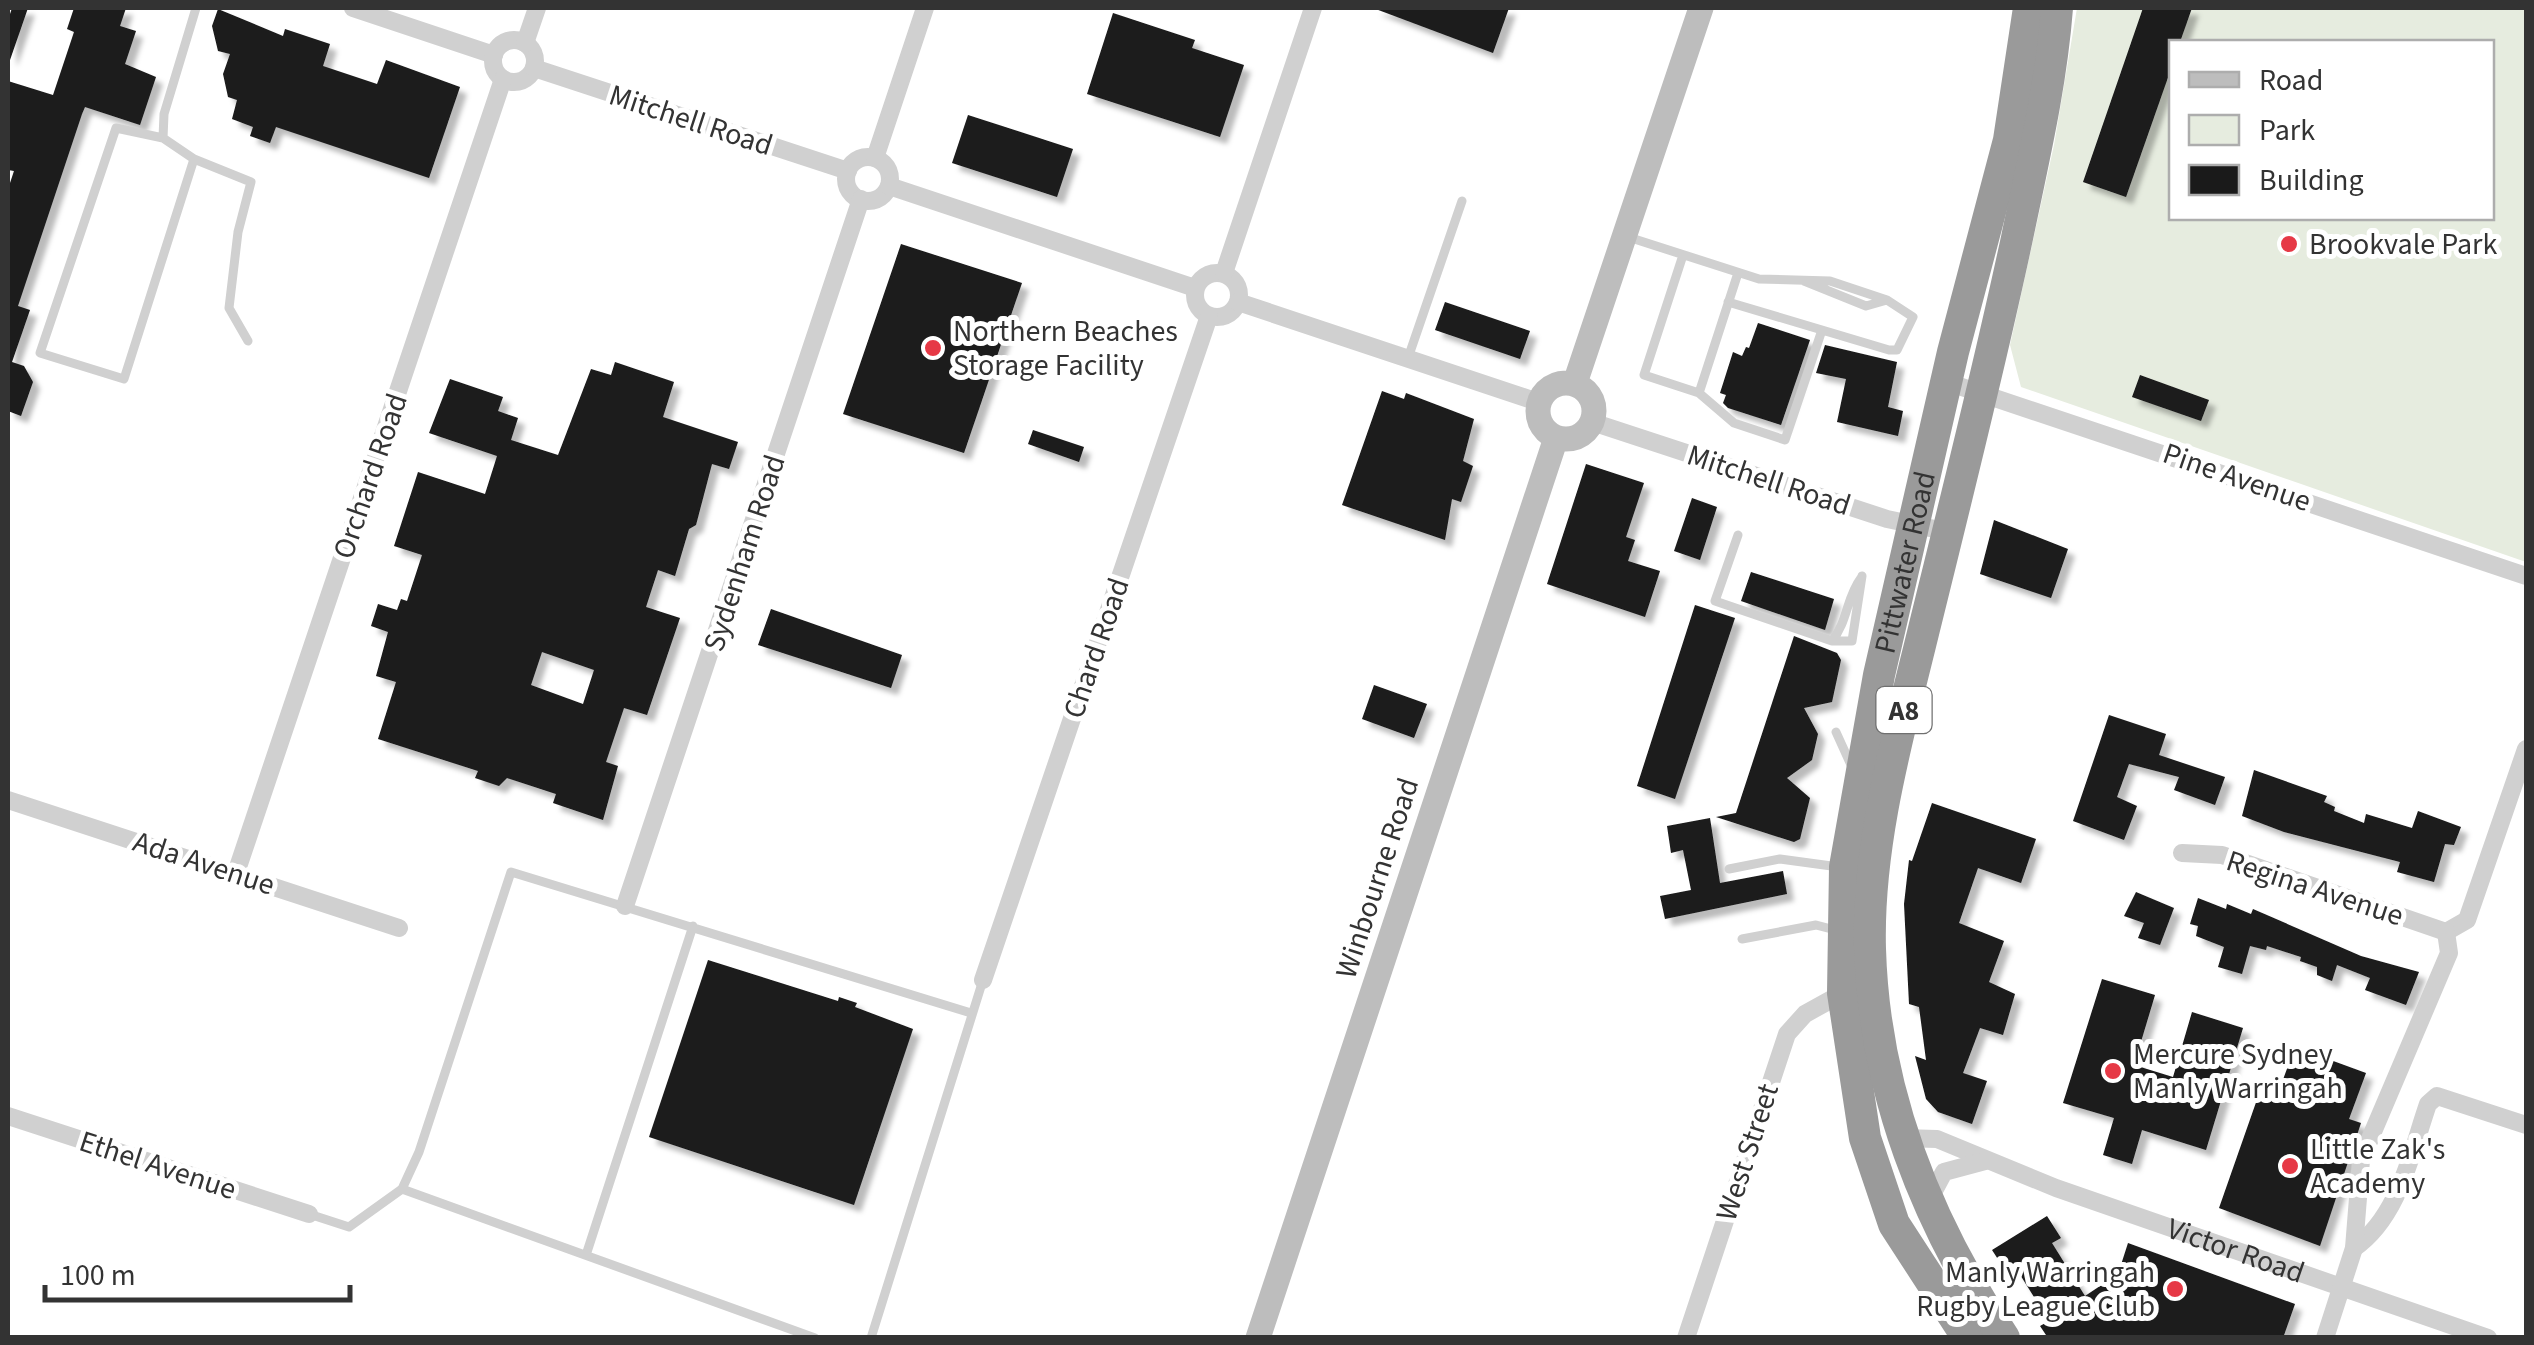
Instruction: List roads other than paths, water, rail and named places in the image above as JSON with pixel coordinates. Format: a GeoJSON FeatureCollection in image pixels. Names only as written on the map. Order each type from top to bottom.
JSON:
{"type":"FeatureCollection","features":[{"type":"Feature","properties":{"kind":"highway","name":"Pittwater Road"},"geometry":{"type":"LineString","coordinates":[[1968,1338],[1902,1238],[1878,1183],[1852,1075],[1843,994],[1844,867],[1914,525],[2009,140],[2023,74],[2030,8]]}},
{"type":"Feature","properties":{"kind":"highway","name":"Pittwater Road"},"geometry":{"type":"LineString","coordinates":[[2004,1338],[1970,1288],[1901,1138],[1874,1006],[1872,891],[1894,754],[1984,391],[2052,73],[2058,8]]}},
{"type":"Feature","properties":{"kind":"highway"},"geometry":{"type":"LineString","coordinates":[[1878,1183],[1901,1138]]}},
{"type":"Feature","properties":{"kind":"main road"},"geometry":{"type":"LineString","coordinates":[[1575,383],[1701,8]]}},
{"type":"Feature","properties":{"kind":"main road"},"geometry":{"type":"LineString","coordinates":[[1575,383],[1593,403],[1592,422],[1577,437],[1556,438],[1542,427],[1538,402],[1549,387],[1575,383]]}},
{"type":"Feature","properties":{"kind":"main road","name":"Winbourne Road"},"geometry":{"type":"LineString","coordinates":[[1258,1338],[1556,438]]}},
{"type":"Feature","properties":{"kind":"street"},"geometry":{"type":"LineString","coordinates":[[353,8],[494,55]]}},
{"type":"Feature","properties":{"kind":"street"},"geometry":{"type":"LineString","coordinates":[[525,43],[537,8]]}},
{"type":"Feature","properties":{"kind":"street"},"geometry":{"type":"LineString","coordinates":[[875,158],[925,8]]}},
{"type":"Feature","properties":{"kind":"street"},"geometry":{"type":"LineString","coordinates":[[1224,274],[1312,8]]}},
{"type":"Feature","properties":{"kind":"street"},"geometry":{"type":"LineString","coordinates":[[507,41],[525,43],[534,54],[534,68],[521,81],[503,79],[494,68],[494,55],[507,41]]}},
{"type":"Feature","properties":{"kind":"street","name":"Mitchell Road"},"geometry":{"type":"LineString","coordinates":[[534,68],[848,171]]}},
{"type":"Feature","properties":{"kind":"street","name":"Orchard Road"},"geometry":{"type":"LineString","coordinates":[[236,874],[503,79]]}},
{"type":"Feature","properties":{"kind":"street"},"geometry":{"type":"LineString","coordinates":[[875,158],[887,168],[888,186],[876,199],[861,200],[849,189],[848,171],[858,159],[875,158]]}},
{"type":"Feature","properties":{"kind":"street"},"geometry":{"type":"LineString","coordinates":[[888,186],[1196,288]]}},
{"type":"Feature","properties":{"kind":"street","name":"Sydenham Road"},"geometry":{"type":"LineString","coordinates":[[626,906],[861,200]]}},
{"type":"Feature","properties":{"kind":"street"},"geometry":{"type":"LineString","coordinates":[[1208,274],[1224,274],[1236,284],[1238,302],[1226,315],[1209,316],[1197,305],[1196,288],[1208,274]]}},
{"type":"Feature","properties":{"kind":"street"},"geometry":{"type":"LineString","coordinates":[[1238,302],[1538,402]]}},
{"type":"Feature","properties":{"kind":"street","name":"Chard Road"},"geometry":{"type":"LineString","coordinates":[[983,980],[1209,316]]}},
{"type":"Feature","properties":{"kind":"street","name":"Pine Avenue"},"geometry":{"type":"LineString","coordinates":[[1947,382],[1984,391],[2526,576]]}},
{"type":"Feature","properties":{"kind":"street","name":"Mitchell Road"},"geometry":{"type":"LineString","coordinates":[[1592,422],[1914,525],[1948,532]]}},
{"type":"Feature","properties":{"kind":"street"},"geometry":{"type":"LineString","coordinates":[[2325,1338],[2354,1248],[2361,1160],[2449,953],[2446,932],[2468,920],[2526,750]]}},
{"type":"Feature","properties":{"kind":"street","name":"Ada Avenue"},"geometry":{"type":"LineString","coordinates":[[8,800],[399,928]]}},
{"type":"Feature","properties":{"kind":"street","name":"Regina Avenue"},"geometry":{"type":"LineString","coordinates":[[2182,853],[2222,855],[2446,932]]}},
{"type":"Feature","properties":{"kind":"street","name":"West Street"},"geometry":{"type":"LineString","coordinates":[[1686,1338],[1787,1034],[1804,1014],[1843,994]]}},
{"type":"Feature","properties":{"kind":"street"},"geometry":{"type":"LineString","coordinates":[[2354,1248],[2373,1235],[2395,1198],[2428,1104],[2437,1096],[2526,1125]]}},
{"type":"Feature","properties":{"kind":"street","name":"Ethel Avenue"},"geometry":{"type":"LineString","coordinates":[[8,1116],[309,1214]]}},
{"type":"Feature","properties":{"kind":"street","name":"Victor Road"},"geometry":{"type":"LineString","coordinates":[[1901,1138],[1937,1139],[1985,1161],[2488,1338]]}},
{"type":"Feature","properties":{"kind":"street"},"geometry":{"type":"LineString","coordinates":[[1929,1200],[1944,1172],[1985,1161]]}},
{"type":"Feature","properties":{"kind":"lane"},"geometry":{"type":"LineString","coordinates":[[163,138],[164,114],[196,8]]}},
{"type":"Feature","properties":{"kind":"lane"},"geometry":{"type":"LineString","coordinates":[[194,160],[124,379],[40,353],[116,128],[163,138],[194,160],[251,182],[238,232],[229,308],[248,341]]}},
{"type":"Feature","properties":{"kind":"lane"},"geometry":{"type":"LineString","coordinates":[[1408,358],[1462,201]]}},
{"type":"Feature","properties":{"kind":"lane"},"geometry":{"type":"LineString","coordinates":[[1624,236],[1759,279],[1798,277],[1830,281],[1887,300],[1913,317],[1897,350],[1728,302]]}},
{"type":"Feature","properties":{"kind":"lane"},"geometry":{"type":"LineString","coordinates":[[1683,255],[1644,375],[1698,393],[1734,423],[1785,440],[1822,330]]}},
{"type":"Feature","properties":{"kind":"lane"},"geometry":{"type":"LineString","coordinates":[[1698,393],[1738,274]]}},
{"type":"Feature","properties":{"kind":"lane"},"geometry":{"type":"LineString","coordinates":[[1738,535],[1714,601],[1832,641],[1852,641],[1862,576],[1850,593],[1843,627],[1832,641]]}},
{"type":"Feature","properties":{"kind":"lane"},"geometry":{"type":"LineString","coordinates":[[1836,732],[1859,781]]}},
{"type":"Feature","properties":{"kind":"lane"},"geometry":{"type":"LineString","coordinates":[[1728,869],[1780,860],[1844,867]]}},
{"type":"Feature","properties":{"kind":"lane"},"geometry":{"type":"LineString","coordinates":[[309,1214],[349,1227],[402,1189],[419,1152],[511,872],[972,1013]]}},
{"type":"Feature","properties":{"kind":"lane"},"geometry":{"type":"LineString","coordinates":[[587,1252],[693,926]]}},
{"type":"Feature","properties":{"kind":"lane"},"geometry":{"type":"LineString","coordinates":[[1742,939],[1816,926],[1842,932]]}},
{"type":"Feature","properties":{"kind":"lane"},"geometry":{"type":"LineString","coordinates":[[871,1338],[983,980]]}},
{"type":"Feature","properties":{"kind":"lane"},"geometry":{"type":"LineString","coordinates":[[402,1189],[587,1252],[626,1273],[815,1338]]}},
{"type":"Feature","properties":{"kind":"place","name":"Brookvale Park"},"geometry":{"type":"Point","coordinates":[2289,244]}},
{"type":"Feature","properties":{"kind":"place","name":"Northern Beaches Storage Facility"},"geometry":{"type":"Point","coordinates":[933,348]}},
{"type":"Feature","properties":{"kind":"place","name":"Mercure Sydney Manly Warringah"},"geometry":{"type":"Point","coordinates":[2113,1071]}},
{"type":"Feature","properties":{"kind":"place","name":"Little Zak's Academy"},"geometry":{"type":"Point","coordinates":[2290,1166]}},
{"type":"Feature","properties":{"kind":"place","name":"Manly Warringah Rugby League Club"},"geometry":{"type":"Point","coordinates":[2175,1289]}}]}
